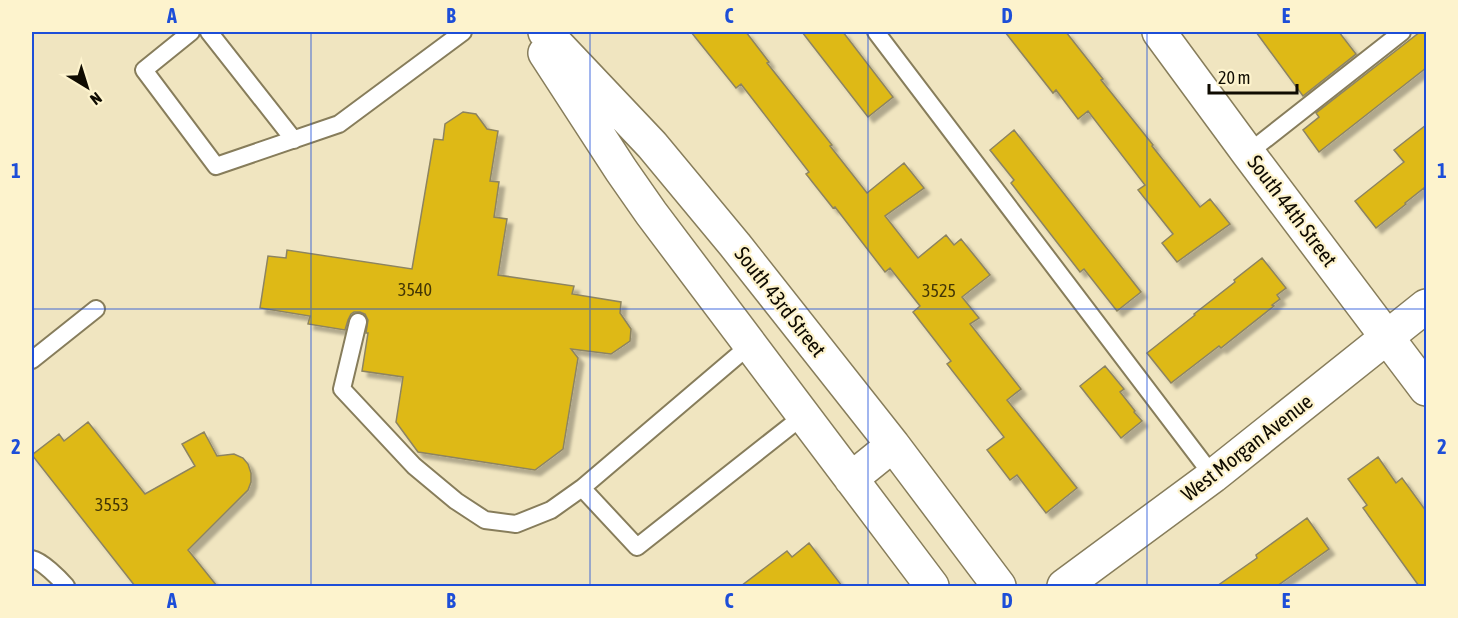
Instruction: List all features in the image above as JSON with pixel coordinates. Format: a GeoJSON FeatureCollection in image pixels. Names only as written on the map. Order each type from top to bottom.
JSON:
{"type":"FeatureCollection","features":[{"type":"Feature","properties":{"kind":"main road"},"geometry":{"type":"LineString","coordinates":[[530,32],[633,188],[932,586]]}},
{"type":"Feature","properties":{"kind":"main road","name":"South 43rd Street"},"geometry":{"type":"LineString","coordinates":[[545,32],[652,145],[735,245],[893,445],[999,586]]}},
{"type":"Feature","properties":{"kind":"main road","name":"South 44th Street"},"geometry":{"type":"LineString","coordinates":[[1159,32],[1426,390]]}},
{"type":"Feature","properties":{"kind":"main road","name":"West Morgan Avenue"},"geometry":{"type":"LineString","coordinates":[[1064,586],[1213,476],[1426,306]]}},
{"type":"Feature","properties":{"kind":"main road"},"geometry":{"type":"LineString","coordinates":[[851,479],[893,445]]}},
{"type":"Feature","properties":{"kind":"lane"},"geometry":{"type":"LineString","coordinates":[[191,32],[144,70],[216,166],[339,124],[463,32]]}},
{"type":"Feature","properties":{"kind":"lane"},"geometry":{"type":"LineString","coordinates":[[208,32],[294,140]]}},
{"type":"Feature","properties":{"kind":"lane"},"geometry":{"type":"LineString","coordinates":[[876,32],[1213,476]]}},
{"type":"Feature","properties":{"kind":"lane"},"geometry":{"type":"LineString","coordinates":[[1248,153],[1402,32]]}},
{"type":"Feature","properties":{"kind":"lane"},"geometry":{"type":"LineString","coordinates":[[32,360],[96,309]]}},
{"type":"Feature","properties":{"kind":"lane"},"geometry":{"type":"LineString","coordinates":[[358,322],[342,390],[414,466],[456,501],[485,520],[516,524],[551,510],[582,488],[750,345]]}},
{"type":"Feature","properties":{"kind":"lane"},"geometry":{"type":"LineString","coordinates":[[582,488],[637,547],[803,416]]}},
{"type":"Feature","properties":{"kind":"lane"},"geometry":{"type":"LineString","coordinates":[[32,559],[37,560],[66,586]]}},
{"type":"Feature","properties":{"kind":"building"},"geometry":{"type":"Polygon","coordinates":[[[691,32],[746,32],[769,62],[767,63],[867,193],[904,163],[924,188],[885,216],[918,258],[946,235],[954,245],[961,239],[990,275],[962,297],[979,318],[970,324],[1021,389],[1007,400],[1077,488],[1046,513],[1017,475],[1010,480],[987,450],[1004,437],[947,364],[951,361],[913,312],[920,306],[890,268],[885,272],[835,207],[833,208],[806,174],[809,172],[741,84],[736,88],[691,32]]]}},
{"type":"Feature","properties":{"kind":"building"},"geometry":{"type":"Polygon","coordinates":[[[802,32],[843,32],[893,97],[868,117],[802,32]]]}},
{"type":"Feature","properties":{"kind":"building"},"geometry":{"type":"Polygon","coordinates":[[[1005,32],[1066,32],[1200,207],[1210,199],[1230,224],[1177,262],[1162,243],[1173,234],[1138,190],[1145,185],[1088,111],[1078,119],[1056,90],[1053,93],[1005,32]]]}},
{"type":"Feature","properties":{"kind":"building"},"geometry":{"type":"Polygon","coordinates":[[[1256,32],[1339,32],[1356,54],[1303,96],[1256,32]]]}},
{"type":"Feature","properties":{"kind":"building"},"geometry":{"type":"Polygon","coordinates":[[[1420,32],[1426,32],[1426,68],[1319,152],[1303,130],[1319,117],[1316,113],[1420,32]]]}},
{"type":"Feature","properties":{"kind":"building"},"geometry":{"type":"Polygon","coordinates":[[[463,112],[476,114],[487,129],[498,131],[490,181],[499,182],[494,217],[507,219],[498,275],[574,286],[572,294],[621,302],[620,313],[631,329],[630,341],[611,354],[571,349],[578,358],[563,449],[535,470],[418,452],[396,422],[403,377],[362,371],[368,333],[366,333],[368,320],[365,314],[354,312],[351,314],[345,330],[308,324],[310,316],[260,308],[268,256],[286,258],[287,250],[412,269],[434,139],[443,140],[445,124],[463,112]]]}},
{"type":"Feature","properties":{"kind":"building"},"geometry":{"type":"Polygon","coordinates":[[[1426,125],[1426,192],[1424,188],[1376,228],[1355,201],[1404,162],[1394,150],[1426,125]]]}},
{"type":"Feature","properties":{"kind":"building"},"geometry":{"type":"Polygon","coordinates":[[[1014,130],[1141,292],[1117,311],[1084,269],[1080,272],[1011,183],[1014,180],[990,150],[1014,130]]]}},
{"type":"Feature","properties":{"kind":"building"},"geometry":{"type":"Polygon","coordinates":[[[1262,258],[1286,288],[1277,295],[1280,299],[1221,348],[1219,346],[1171,383],[1147,353],[1262,258]]]}},
{"type":"Feature","properties":{"kind":"building"},"geometry":{"type":"Polygon","coordinates":[[[1105,366],[1124,389],[1120,392],[1142,421],[1121,438],[1080,386],[1105,366]]]}},
{"type":"Feature","properties":{"kind":"building"},"geometry":{"type":"Polygon","coordinates":[[[88,422],[145,494],[195,466],[182,444],[204,432],[217,456],[234,454],[243,458],[248,464],[251,482],[248,490],[188,550],[217,586],[135,586],[32,455],[59,434],[64,441],[88,422]]]}},
{"type":"Feature","properties":{"kind":"building"},"geometry":{"type":"Polygon","coordinates":[[[1378,457],[1396,483],[1402,478],[1426,511],[1426,586],[1419,586],[1363,508],[1367,505],[1348,479],[1378,457]]]}},
{"type":"Feature","properties":{"kind":"building"},"geometry":{"type":"Polygon","coordinates":[[[1307,518],[1329,549],[1277,586],[1217,586],[1257,558],[1256,555],[1307,518]]]}},
{"type":"Feature","properties":{"kind":"building"},"geometry":{"type":"Polygon","coordinates":[[[809,543],[842,586],[741,586],[787,551],[792,557],[809,543]]]}}]}
